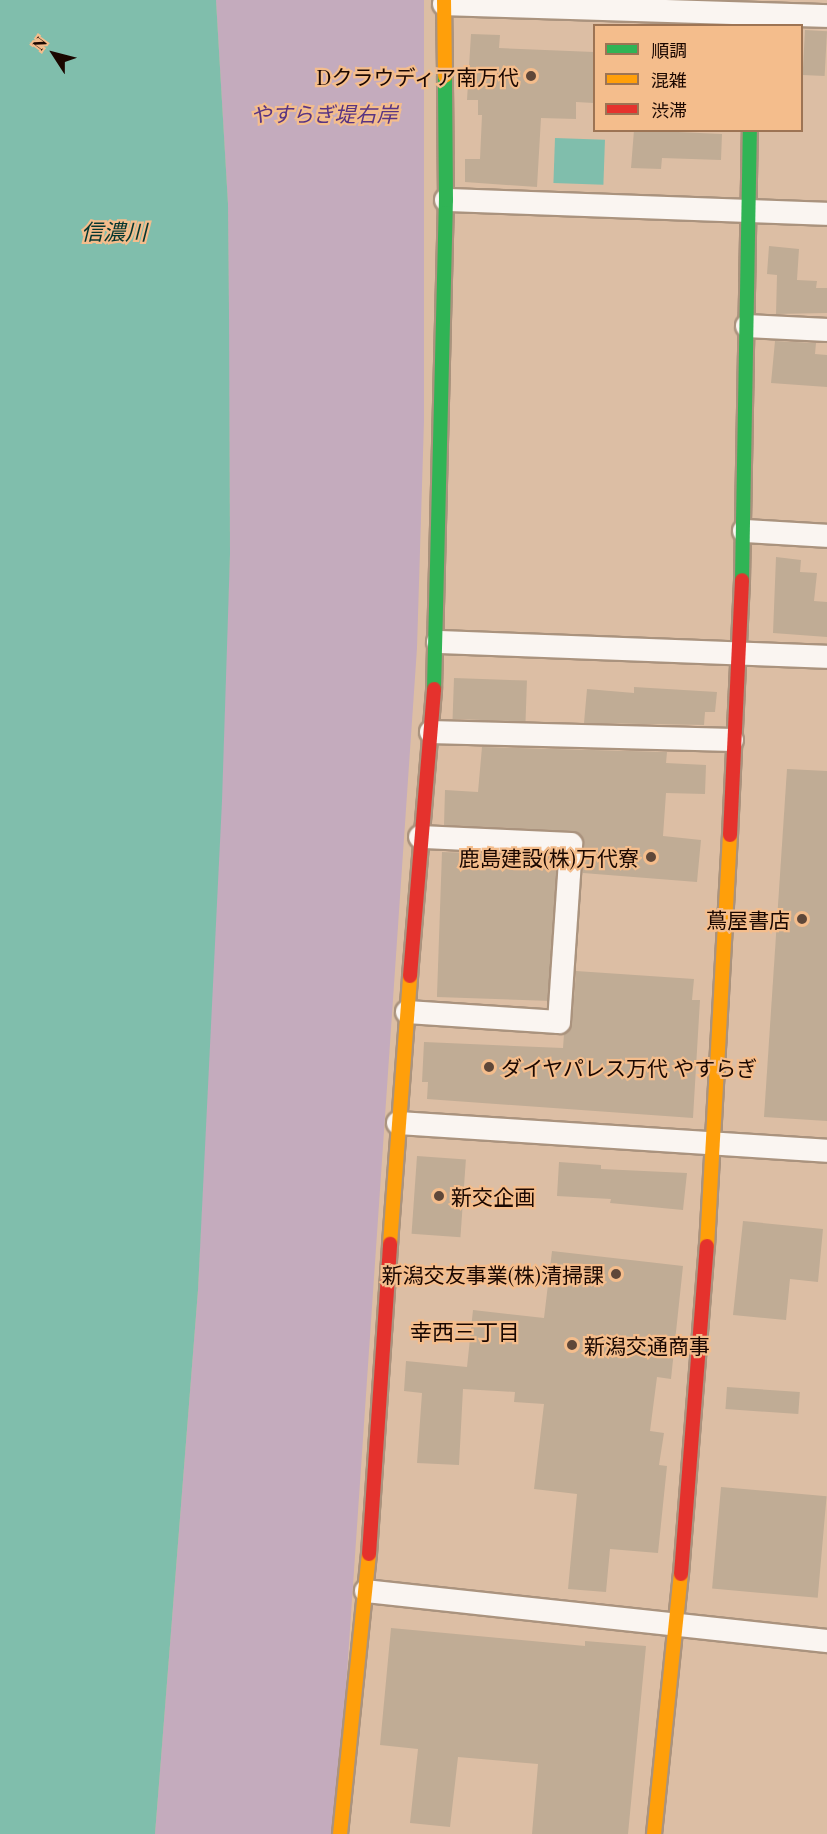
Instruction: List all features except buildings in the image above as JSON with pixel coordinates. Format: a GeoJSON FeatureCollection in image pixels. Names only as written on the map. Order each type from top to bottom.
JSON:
{"type":"FeatureCollection","features":[{"type":"Feature","properties":{"kind":"street"},"geometry":{"type":"LineString","coordinates":[[340,1834],[366,1591],[398,1123],[438,642],[446,200],[444,2],[827,16]]}},
{"type":"Feature","properties":{"kind":"street"},"geometry":{"type":"LineString","coordinates":[[654,1834],[677,1625],[715,1142],[732,740],[744,531],[751,210],[750,132]]}},
{"type":"Feature","properties":{"kind":"street"},"geometry":{"type":"LineString","coordinates":[[446,200],[827,214]]}},
{"type":"Feature","properties":{"kind":"street"},"geometry":{"type":"LineString","coordinates":[[747,326],[827,330]]}},
{"type":"Feature","properties":{"kind":"street"},"geometry":{"type":"LineString","coordinates":[[744,531],[827,536]]}},
{"type":"Feature","properties":{"kind":"street"},"geometry":{"type":"LineString","coordinates":[[438,642],[827,657]]}},
{"type":"Feature","properties":{"kind":"street"},"geometry":{"type":"LineString","coordinates":[[431,732],[732,740]]}},
{"type":"Feature","properties":{"kind":"street"},"geometry":{"type":"LineString","coordinates":[[407,1012],[559,1022],[571,844],[420,837]]}},
{"type":"Feature","properties":{"kind":"street"},"geometry":{"type":"LineString","coordinates":[[398,1123],[827,1151]]}},
{"type":"Feature","properties":{"kind":"street"},"geometry":{"type":"LineString","coordinates":[[366,1591],[827,1641]]}},
{"type":"Feature","properties":{"kind":"green space","name":"やすらぎ堤右岸"},"geometry":{"type":"Polygon","coordinates":[[[216,0],[424,0],[424,421],[417,648],[336,1834],[155,1834],[198,1290],[230,554],[228,204],[216,0]]]}},
{"type":"Feature","properties":{"kind":"water","name":"信濃川"},"geometry":{"type":"Polygon","coordinates":[[[0,0],[216,0],[228,204],[229,312],[230,554],[222,801],[198,1290],[155,1834],[0,1834],[0,0]]]}},
{"type":"Feature","properties":{"kind":"water"},"geometry":{"type":"Polygon","coordinates":[[[555,138],[605,140],[603,185],[553,183],[555,138]]]}},
{"type":"Feature","properties":{"kind":"traffic: fast"},"geometry":{"type":"LineString","coordinates":[[434,689],[446,200],[445,76]]}},
{"type":"Feature","properties":{"kind":"traffic: fast"},"geometry":{"type":"LineString","coordinates":[[742,580],[750,132]]}},
{"type":"Feature","properties":{"kind":"traffic: slow"},"geometry":{"type":"LineString","coordinates":[[444,0],[445,76]]}},
{"type":"Feature","properties":{"kind":"traffic: slow"},"geometry":{"type":"LineString","coordinates":[[707,1246],[730,835]]}},
{"type":"Feature","properties":{"kind":"traffic: slow"},"geometry":{"type":"LineString","coordinates":[[390,1244],[410,976]]}},
{"type":"Feature","properties":{"kind":"traffic: slow"},"geometry":{"type":"LineString","coordinates":[[340,1834],[369,1554]]}},
{"type":"Feature","properties":{"kind":"traffic: slow"},"geometry":{"type":"LineString","coordinates":[[654,1834],[681,1574]]}},
{"type":"Feature","properties":{"kind":"traffic: jam"},"geometry":{"type":"LineString","coordinates":[[730,835],[742,580]]}},
{"type":"Feature","properties":{"kind":"traffic: jam"},"geometry":{"type":"LineString","coordinates":[[410,976],[434,689]]}},
{"type":"Feature","properties":{"kind":"traffic: jam"},"geometry":{"type":"LineString","coordinates":[[369,1554],[390,1244]]}},
{"type":"Feature","properties":{"kind":"traffic: jam"},"geometry":{"type":"LineString","coordinates":[[681,1574],[707,1246]]}},
{"type":"Feature","properties":{"kind":"place","name":"Dクラウディア南万代"},"geometry":{"type":"Point","coordinates":[531,76]}},
{"type":"Feature","properties":{"kind":"place","name":"鹿島建設(株)万代寮"},"geometry":{"type":"Point","coordinates":[651,857]}},
{"type":"Feature","properties":{"kind":"place","name":"蔦屋書店"},"geometry":{"type":"Point","coordinates":[802,919]}},
{"type":"Feature","properties":{"kind":"place","name":"ダイヤパレス万代 やすらぎ"},"geometry":{"type":"Point","coordinates":[489,1067]}},
{"type":"Feature","properties":{"kind":"place","name":"新交企画"},"geometry":{"type":"Point","coordinates":[439,1196]}},
{"type":"Feature","properties":{"kind":"place","name":"新潟交友事業(株)清掃課"},"geometry":{"type":"Point","coordinates":[616,1274]}},
{"type":"Feature","properties":{"kind":"place","name":"新潟交通商事"},"geometry":{"type":"Point","coordinates":[572,1345]}},
{"type":"Feature","properties":{"kind":"district","name":"幸西三丁目"},"geometry":{"type":"Point","coordinates":[465,1332]}}]}
